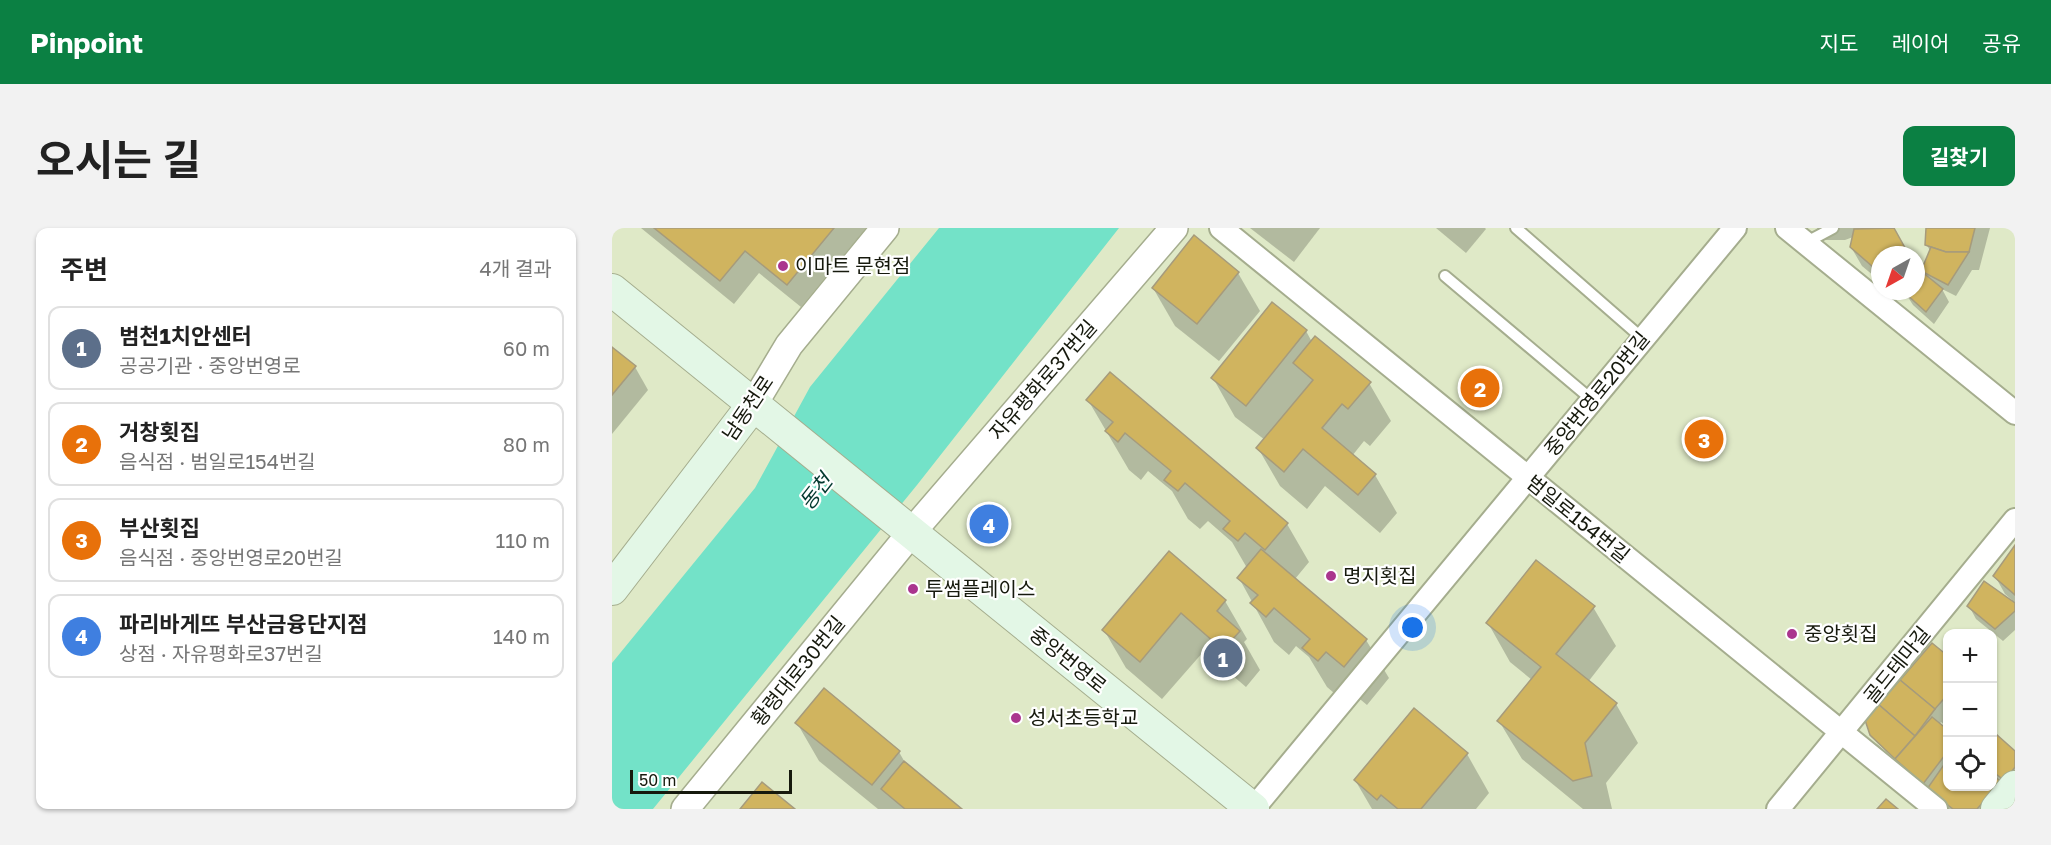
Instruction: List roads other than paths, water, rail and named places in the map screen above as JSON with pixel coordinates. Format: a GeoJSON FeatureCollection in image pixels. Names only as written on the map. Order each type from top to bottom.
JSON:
{"type":"FeatureCollection","features":[{"type":"Feature","properties":{"kind":"main road","name":"중앙번영로"},"geometry":{"type":"LineString","coordinates":[[612,290],[1253,809]]}},
{"type":"Feature","properties":{"kind":"main road","name":"남동천로"},"geometry":{"type":"LineString","coordinates":[[612,589],[762,412]]}},
{"type":"Feature","properties":{"kind":"main road"},"geometry":{"type":"LineString","coordinates":[[1997,809],[2015,788]]}},
{"type":"Feature","properties":{"kind":"street","name":"남동천로"},"geometry":{"type":"LineString","coordinates":[[762,412],[789,345],[885,228]]}},
{"type":"Feature","properties":{"kind":"street","name":"자유평화로37번길"},"geometry":{"type":"LineString","coordinates":[[911,533],[1174,228]]}},
{"type":"Feature","properties":{"kind":"street","name":"범일로154번길"},"geometry":{"type":"LineString","coordinates":[[1221,228],[1936,809]]}},
{"type":"Feature","properties":{"kind":"street","name":"중앙번영로20번길"},"geometry":{"type":"LineString","coordinates":[[1253,809],[1735,228]]}},
{"type":"Feature","properties":{"kind":"street"},"geometry":{"type":"LineString","coordinates":[[1786,228],[2015,413]]}},
{"type":"Feature","properties":{"kind":"street","name":"골드테마길"},"geometry":{"type":"LineString","coordinates":[[1778,809],[2015,520]]}},
{"type":"Feature","properties":{"kind":"street","name":"황령대로30번길"},"geometry":{"type":"LineString","coordinates":[[685,809],[911,533]]}},
{"type":"Feature","properties":{"kind":"lane"},"geometry":{"type":"LineString","coordinates":[[1516,228],[1642,338]]}},
{"type":"Feature","properties":{"kind":"lane"},"geometry":{"type":"LineString","coordinates":[[1805,243],[1833,228]]}},
{"type":"Feature","properties":{"kind":"lane"},"geometry":{"type":"LineString","coordinates":[[1445,276],[1591,399]]}},
{"type":"Feature","properties":{"kind":"water","name":"동천"},"geometry":{"type":"Polygon","coordinates":[[[939,228],[1119,228],[917,485],[653,809],[612,809],[612,663],[755,488],[810,387],[939,228]]]}},
{"type":"Feature","properties":{"kind":"place","name":"이마트 문현점"},"geometry":{"type":"Point","coordinates":[783,266]}},
{"type":"Feature","properties":{"kind":"place","name":"거창횟집"},"geometry":{"type":"Point","coordinates":[1480,388]}},
{"type":"Feature","properties":{"kind":"place","name":"부산횟집"},"geometry":{"type":"Point","coordinates":[1704,439]}},
{"type":"Feature","properties":{"kind":"place","name":"파리바게뜨 부산금융단지점"},"geometry":{"type":"Point","coordinates":[989,524]}},
{"type":"Feature","properties":{"kind":"place","name":"명지횟집"},"geometry":{"type":"Point","coordinates":[1331,576]}},
{"type":"Feature","properties":{"kind":"place","name":"투썸플레이스"},"geometry":{"type":"Point","coordinates":[913,589]}},
{"type":"Feature","properties":{"kind":"place","name":"중앙횟집"},"geometry":{"type":"Point","coordinates":[1792,634]}},
{"type":"Feature","properties":{"kind":"place","name":"범천1치안센터"},"geometry":{"type":"Point","coordinates":[1223,658]}},
{"type":"Feature","properties":{"kind":"place","name":"성서초등학교"},"geometry":{"type":"Point","coordinates":[1016,718]}}]}
